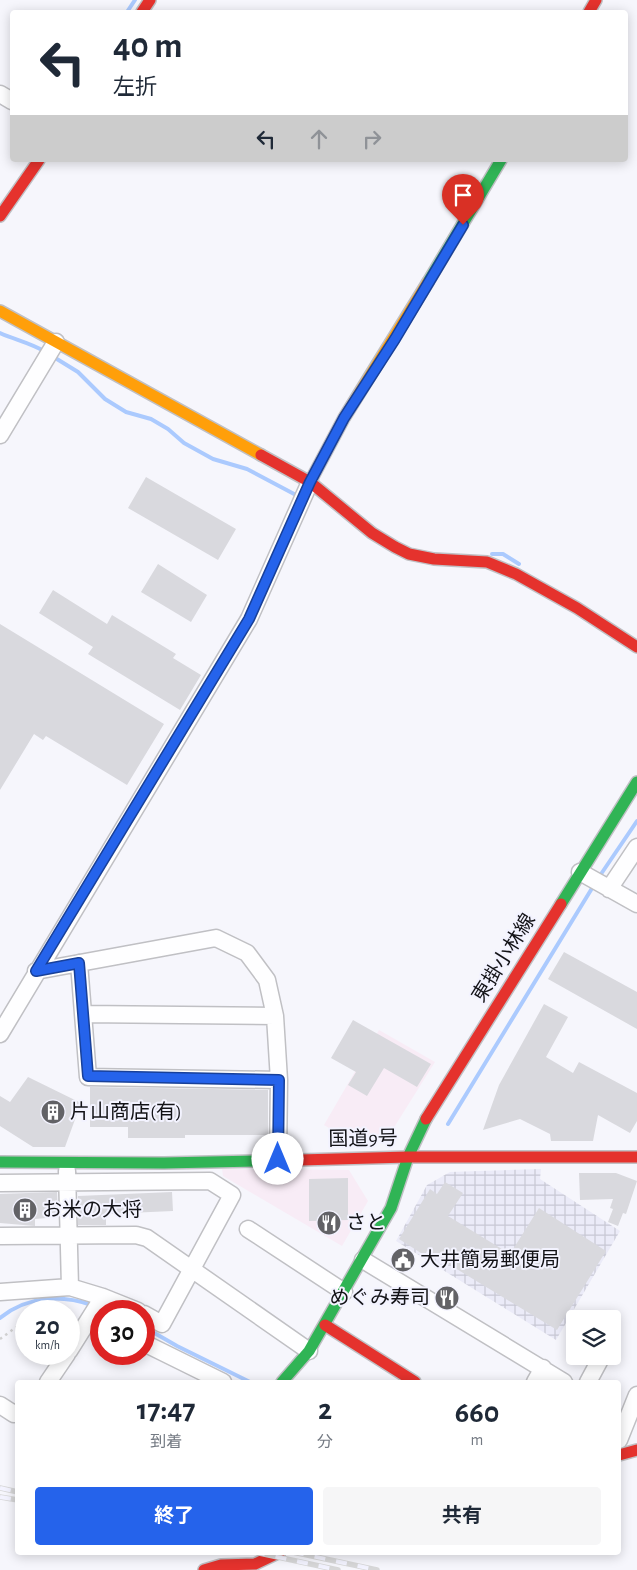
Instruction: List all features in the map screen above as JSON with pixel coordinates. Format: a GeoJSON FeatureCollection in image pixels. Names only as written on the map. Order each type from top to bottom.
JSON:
{"type":"FeatureCollection","features":[{"type":"Feature","properties":{"kind":"main road"},"geometry":{"type":"LineString","coordinates":[[0,216],[38,162]]}},
{"type":"Feature","properties":{"kind":"main road"},"geometry":{"type":"LineString","coordinates":[[310,482],[344,418],[395,339],[500,162]]}},
{"type":"Feature","properties":{"kind":"main road"},"geometry":{"type":"LineString","coordinates":[[0,311],[310,482],[372,532],[395,547],[409,554],[434,559],[487,562],[516,574],[577,608],[637,647]]}},
{"type":"Feature","properties":{"kind":"main road","name":"東掛小林線"},"geometry":{"type":"LineString","coordinates":[[284,1380],[309,1351],[391,1208],[408,1157],[427,1118],[637,782]]}},
{"type":"Feature","properties":{"kind":"main road","name":"国道9号"},"geometry":{"type":"LineString","coordinates":[[0,1162],[164,1163],[408,1157],[637,1157]]}},
{"type":"Feature","properties":{"kind":"main road"},"geometry":{"type":"LineString","coordinates":[[324,1326],[412,1380]]}},
{"type":"Feature","properties":{"kind":"main road"},"geometry":{"type":"LineString","coordinates":[[621,1454],[637,1450]]}},
{"type":"Feature","properties":{"kind":"main road"},"geometry":{"type":"LineString","coordinates":[[204,1570],[221,1565],[255,1567],[275,1555]]}},
{"type":"Feature","properties":{"kind":"street"},"geometry":{"type":"LineString","coordinates":[[0,435],[56,342]]}},
{"type":"Feature","properties":{"kind":"street"},"geometry":{"type":"LineString","coordinates":[[0,1034],[36,971],[249,619],[310,482]]}},
{"type":"Feature","properties":{"kind":"street"},"geometry":{"type":"LineString","coordinates":[[609,889],[637,847]]}},
{"type":"Feature","properties":{"kind":"street"},"geometry":{"type":"LineString","coordinates":[[580,872],[637,904]]}},
{"type":"Feature","properties":{"kind":"street"},"geometry":{"type":"LineString","coordinates":[[36,971],[216,938],[247,954],[267,980],[276,1016],[279,1080],[278,1159]]}},
{"type":"Feature","properties":{"kind":"street"},"geometry":{"type":"LineString","coordinates":[[79,963],[88,1076],[279,1080]]}},
{"type":"Feature","properties":{"kind":"street"},"geometry":{"type":"LineString","coordinates":[[84,1014],[276,1016]]}},
{"type":"Feature","properties":{"kind":"street"},"geometry":{"type":"LineString","coordinates":[[66,1162],[70,1287]]}},
{"type":"Feature","properties":{"kind":"street"},"geometry":{"type":"LineString","coordinates":[[0,1183],[210,1181],[232,1195],[191,1267],[162,1324],[155,1320]]}},
{"type":"Feature","properties":{"kind":"street"},"geometry":{"type":"LineString","coordinates":[[248,1229],[344,1292]]}},
{"type":"Feature","properties":{"kind":"street"},"geometry":{"type":"LineString","coordinates":[[0,1236],[136,1235],[147,1238],[309,1351]]}},
{"type":"Feature","properties":{"kind":"street"},"geometry":{"type":"LineString","coordinates":[[362,1260],[539,1375],[557,1380]]}},
{"type":"Feature","properties":{"kind":"street"},"geometry":{"type":"LineString","coordinates":[[2,1294],[70,1287],[110,1300]]}},
{"type":"Feature","properties":{"kind":"street"},"geometry":{"type":"LineString","coordinates":[[80,1338],[90,1327]]}},
{"type":"Feature","properties":{"kind":"street"},"geometry":{"type":"LineString","coordinates":[[155,1348],[219,1380]]}},
{"type":"Feature","properties":{"kind":"street"},"geometry":{"type":"LineString","coordinates":[[49,1380],[59,1365]]}},
{"type":"Feature","properties":{"kind":"street"},"geometry":{"type":"LineString","coordinates":[[589,1380],[597,1365]]}},
{"type":"Feature","properties":{"kind":"street"},"geometry":{"type":"LineString","coordinates":[[621,1435],[637,1395]]}},
{"type":"Feature","properties":{"kind":"street"},"geometry":{"type":"LineString","coordinates":[[0,1405],[15,1414]]}},
{"type":"Feature","properties":{"kind":"path"},"geometry":{"type":"LineString","coordinates":[[0,1339],[15,1328]]}},
{"type":"Feature","properties":{"kind":"shaded area"},"geometry":{"type":"Polygon","coordinates":[[[379,1030],[435,1062],[393,1129],[378,1139],[354,1143],[324,1125],[379,1030]]]}},
{"type":"Feature","properties":{"kind":"shaded area","name":"さと"},"geometry":{"type":"Polygon","coordinates":[[[222,1169],[349,1170],[368,1201],[342,1246],[223,1176],[222,1169]]]}},
{"type":"Feature","properties":{"kind":"shaded area"},"geometry":{"type":"Polygon","coordinates":[[[541,1169],[540,1179],[620,1231],[574,1310],[566,1310],[566,1323],[556,1340],[396,1241],[427,1185],[450,1172],[541,1169]]]}},
{"type":"Feature","properties":{"kind":"building"},"geometry":{"type":"Polygon","coordinates":[[[146,477],[236,529],[218,560],[128,508],[146,477]]]}},
{"type":"Feature","properties":{"kind":"building"},"geometry":{"type":"Polygon","coordinates":[[[158,564],[207,595],[191,622],[141,592],[158,564]]]}},
{"type":"Feature","properties":{"kind":"building"},"geometry":{"type":"Polygon","coordinates":[[[53,590],[107,624],[112,615],[176,654],[173,658],[201,675],[180,710],[88,654],[93,647],[39,613],[53,590]]]}},
{"type":"Feature","properties":{"kind":"building"},"geometry":{"type":"Polygon","coordinates":[[[0,624],[164,724],[127,785],[46,736],[43,740],[34,734],[0,790],[0,624]]]}},
{"type":"Feature","properties":{"kind":"building"},"geometry":{"type":"Polygon","coordinates":[[[564,952],[637,992],[637,1029],[548,979],[564,952]]]}},
{"type":"Feature","properties":{"kind":"building"},"geometry":{"type":"Polygon","coordinates":[[[544,1004],[568,1017],[546,1057],[573,1073],[579,1062],[637,1093],[637,1121],[630,1133],[598,1115],[593,1141],[551,1141],[550,1134],[520,1119],[483,1130],[499,1085],[544,1004]]]}},
{"type":"Feature","properties":{"kind":"building"},"geometry":{"type":"Polygon","coordinates":[[[353,1020],[431,1064],[417,1087],[384,1068],[367,1096],[348,1085],[356,1072],[331,1058],[353,1020]]]}},
{"type":"Feature","properties":{"kind":"building","name":"片山商店(有)"},"geometry":{"type":"Polygon","coordinates":[[[28,1077],[81,1103],[65,1147],[33,1147],[0,1126],[0,1096],[10,1102],[28,1077]]]}},
{"type":"Feature","properties":{"kind":"building"},"geometry":{"type":"Polygon","coordinates":[[[90,1087],[268,1090],[268,1135],[185,1135],[185,1138],[128,1138],[128,1127],[90,1127],[90,1087]]]}},
{"type":"Feature","properties":{"kind":"building"},"geometry":{"type":"Polygon","coordinates":[[[579,1173],[616,1173],[637,1181],[626,1214],[623,1213],[618,1226],[608,1222],[613,1209],[610,1208],[613,1199],[580,1200],[579,1173]]]}},
{"type":"Feature","properties":{"kind":"building"},"geometry":{"type":"Polygon","coordinates":[[[348,1178],[348,1220],[309,1221],[309,1179],[348,1178]]]}},
{"type":"Feature","properties":{"kind":"building"},"geometry":{"type":"Polygon","coordinates":[[[445,1182],[463,1193],[448,1216],[510,1254],[539,1208],[606,1251],[569,1310],[566,1310],[566,1315],[557,1330],[427,1251],[424,1255],[399,1239],[430,1189],[437,1194],[445,1182]]]}},
{"type":"Feature","properties":{"kind":"building"},"geometry":{"type":"Polygon","coordinates":[[[57,1192],[58,1217],[35,1219],[35,1226],[0,1223],[0,1194],[57,1192]]]}},
{"type":"Feature","properties":{"kind":"building"},"geometry":{"type":"Polygon","coordinates":[[[172,1192],[173,1211],[106,1214],[106,1225],[78,1225],[78,1196],[172,1192]]]}},
{"type":"Feature","properties":{"kind":"waterway"},"geometry":{"type":"LineString","coordinates":[[128,10],[135,0]]}},
{"type":"Feature","properties":{"kind":"waterway"},"geometry":{"type":"LineString","coordinates":[[0,333],[46,352]]}},
{"type":"Feature","properties":{"kind":"waterway"},"geometry":{"type":"LineString","coordinates":[[52,356],[78,372],[105,399],[126,412],[151,419],[168,429],[184,443],[213,459],[247,469],[296,495]]}},
{"type":"Feature","properties":{"kind":"waterway"},"geometry":{"type":"LineString","coordinates":[[492,554],[503,554],[519,564]]}},
{"type":"Feature","properties":{"kind":"waterway"},"geometry":{"type":"LineString","coordinates":[[599,877],[637,821]]}},
{"type":"Feature","properties":{"kind":"waterway"},"geometry":{"type":"LineString","coordinates":[[448,1124],[594,885]]}},
{"type":"Feature","properties":{"kind":"waterway"},"geometry":{"type":"LineString","coordinates":[[0,1318],[21,1305],[44,1299],[68,1299],[90,1304]]}},
{"type":"Feature","properties":{"kind":"waterway"},"geometry":{"type":"LineString","coordinates":[[155,1333],[246,1380]]}},
{"type":"Feature","properties":{"kind":"railway"},"geometry":{"type":"LineString","coordinates":[[0,1488],[15,1491]]}},
{"type":"Feature","properties":{"kind":"railway"},"geometry":{"type":"LineString","coordinates":[[0,1497],[15,1500]]}},
{"type":"Feature","properties":{"kind":"railway"},"geometry":{"type":"LineString","coordinates":[[268,1555],[338,1570]]}},
{"type":"Feature","properties":{"kind":"railway"},"geometry":{"type":"LineString","coordinates":[[307,1555],[377,1570]]}},
{"type":"Feature","properties":{"kind":"traffic: fast"},"geometry":{"type":"LineString","coordinates":[[428,282],[500,162]]}},
{"type":"Feature","properties":{"kind":"traffic: fast"},"geometry":{"type":"LineString","coordinates":[[561,904],[637,782]]}},
{"type":"Feature","properties":{"kind":"traffic: fast"},"geometry":{"type":"LineString","coordinates":[[284,1380],[309,1351],[391,1208],[408,1157],[426,1119]]}},
{"type":"Feature","properties":{"kind":"traffic: fast"},"geometry":{"type":"LineString","coordinates":[[0,1162],[164,1163],[300,1160]]}},
{"type":"Feature","properties":{"kind":"traffic: slow"},"geometry":{"type":"LineString","coordinates":[[310,482],[344,418],[428,282]]}},
{"type":"Feature","properties":{"kind":"traffic: slow"},"geometry":{"type":"LineString","coordinates":[[0,311],[261,455]]}},
{"type":"Feature","properties":{"kind":"traffic: jam"},"geometry":{"type":"LineString","coordinates":[[143,10],[150,0]]}},
{"type":"Feature","properties":{"kind":"traffic: jam"},"geometry":{"type":"LineString","coordinates":[[590,10],[596,0]]}},
{"type":"Feature","properties":{"kind":"traffic: jam"},"geometry":{"type":"LineString","coordinates":[[0,216],[38,162]]}},
{"type":"Feature","properties":{"kind":"traffic: jam"},"geometry":{"type":"LineString","coordinates":[[261,455],[310,482],[372,533],[395,547],[409,554],[434,559],[487,562],[516,574],[577,608],[637,647]]}},
{"type":"Feature","properties":{"kind":"traffic: jam"},"geometry":{"type":"LineString","coordinates":[[426,1119],[561,904]]}},
{"type":"Feature","properties":{"kind":"traffic: jam"},"geometry":{"type":"LineString","coordinates":[[300,1160],[408,1157],[637,1157]]}},
{"type":"Feature","properties":{"kind":"traffic: jam"},"geometry":{"type":"LineString","coordinates":[[325,1325],[412,1380]]}},
{"type":"Feature","properties":{"kind":"traffic: jam"},"geometry":{"type":"LineString","coordinates":[[621,1454],[637,1450]]}},
{"type":"Feature","properties":{"kind":"traffic: jam"},"geometry":{"type":"LineString","coordinates":[[204,1570],[221,1565],[255,1564],[274,1555]]}},
{"type":"Feature","properties":{"kind":"place","name":"片山商店(有)"},"geometry":{"type":"Point","coordinates":[53,1112]}},
{"type":"Feature","properties":{"kind":"place","name":"お米の大将"},"geometry":{"type":"Point","coordinates":[25,1210]}},
{"type":"Feature","properties":{"kind":"place","name":"さと"},"geometry":{"type":"Point","coordinates":[329,1223]}},
{"type":"Feature","properties":{"kind":"place","name":"大井簡易郵便局"},"geometry":{"type":"Point","coordinates":[403,1260]}},
{"type":"Feature","properties":{"kind":"place","name":"めぐみ寿司"},"geometry":{"type":"Point","coordinates":[447,1298]}},
{"type":"Feature","properties":{"kind":"route"},"geometry":{"type":"LineString","coordinates":[[278,1159],[279,1080],[88,1076],[79,963],[36,971],[249,619],[310,482],[344,418],[395,339],[463,225]]}}]}
